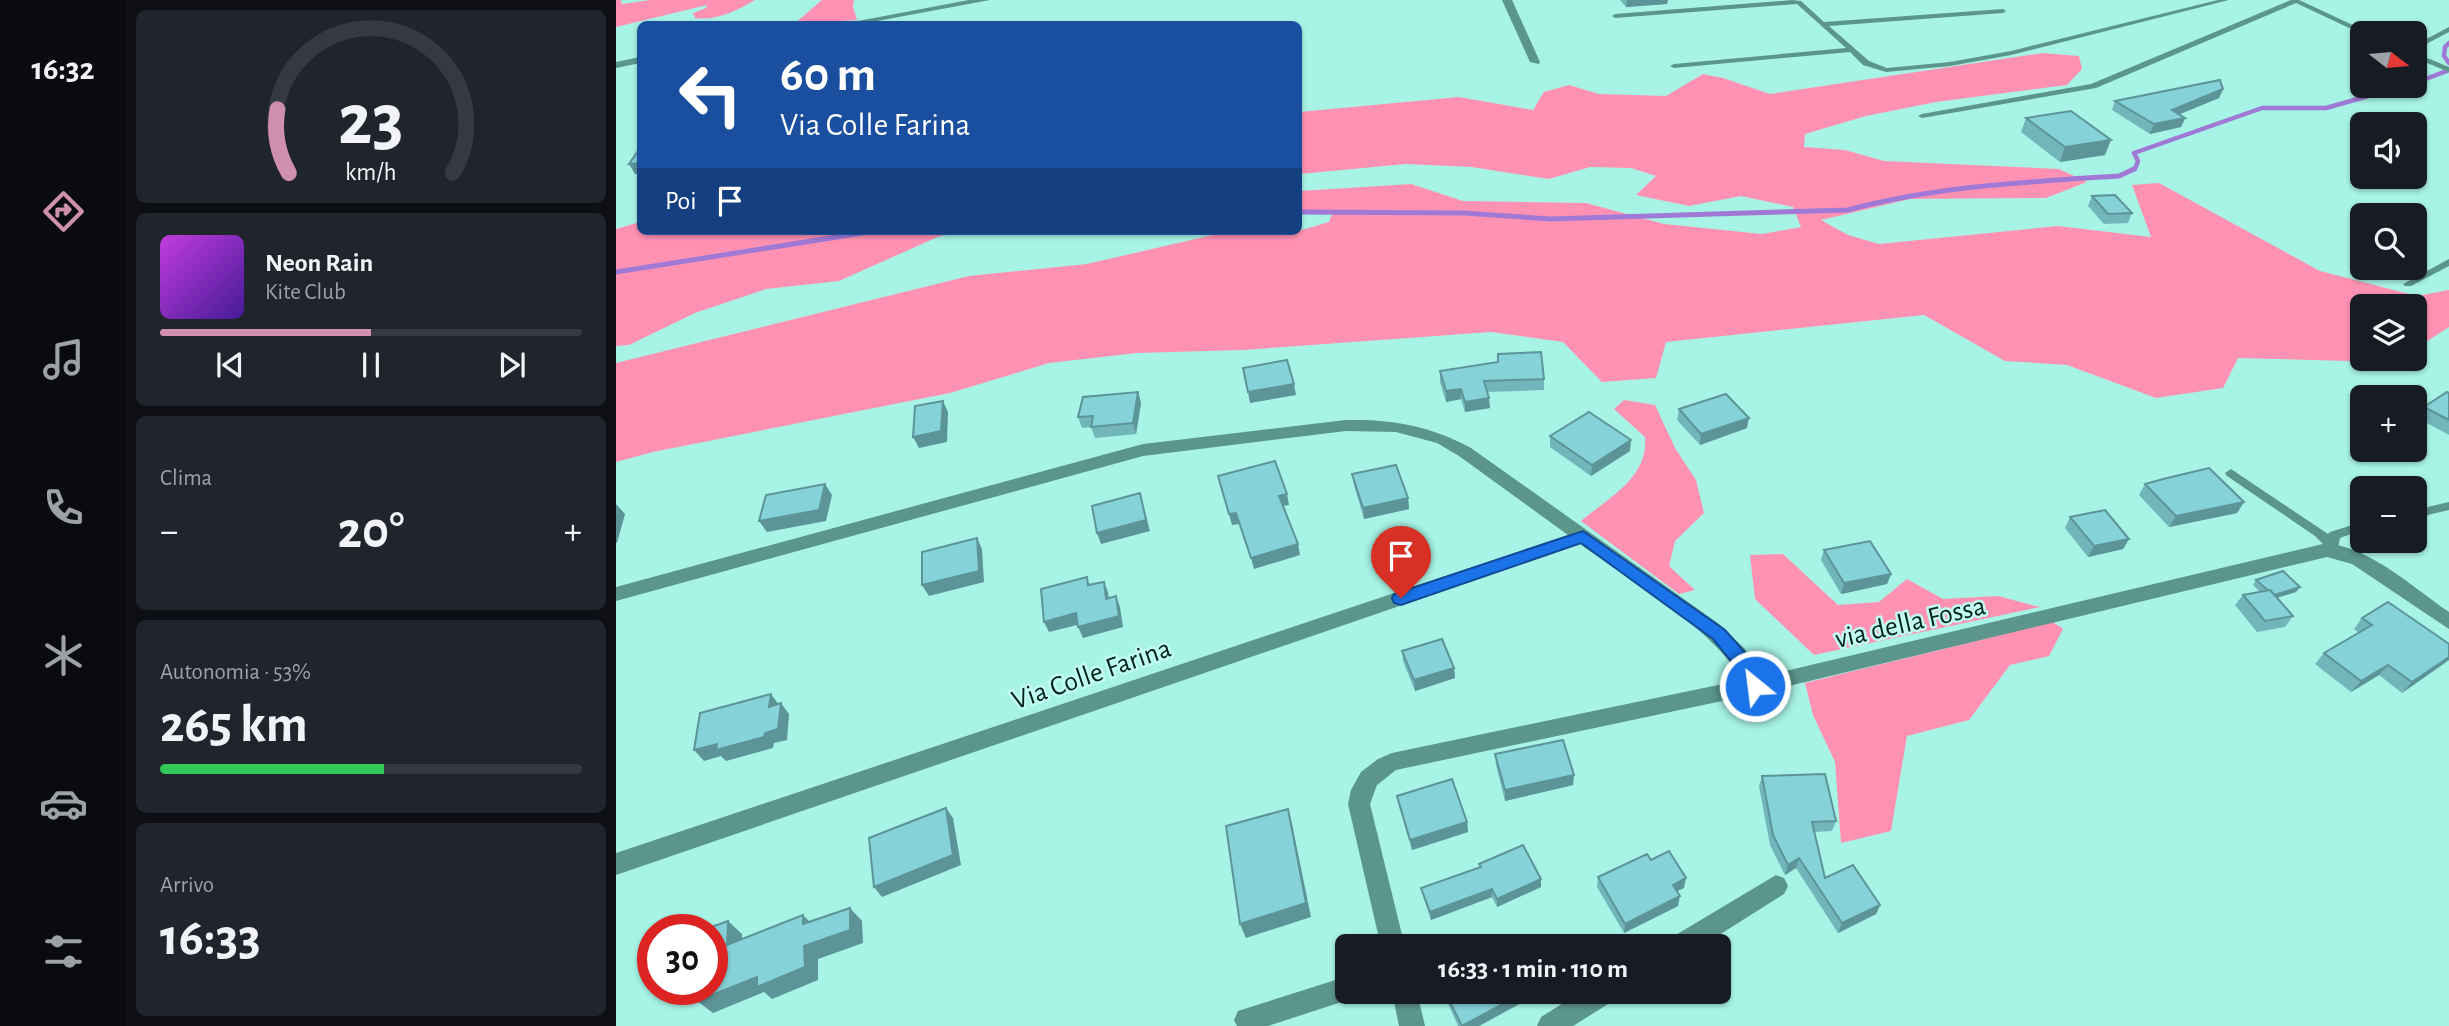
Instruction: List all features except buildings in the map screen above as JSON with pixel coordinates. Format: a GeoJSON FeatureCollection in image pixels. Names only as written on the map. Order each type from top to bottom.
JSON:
{"type":"FeatureCollection","features":[{"type":"Feature","properties":{"kind":"street"},"geometry":{"type":"LineString","coordinates":[[864,21],[985,0]]}},
{"type":"Feature","properties":{"kind":"street"},"geometry":{"type":"LineString","coordinates":[[1507,0],[1535,62]]}},
{"type":"Feature","properties":{"kind":"street"},"geometry":{"type":"LineString","coordinates":[[616,65],[637,61]]}},
{"type":"Feature","properties":{"kind":"street"},"geometry":{"type":"LineString","coordinates":[[616,594],[1106,459],[1183,443],[1346,425],[1388,425],[1438,436],[1465,452],[1719,635],[1743,662],[1755,686]]}},
{"type":"Feature","properties":{"kind":"street","name":"Via Colle Farina"},"geometry":{"type":"LineString","coordinates":[[616,864],[1583,536]]}},
{"type":"Feature","properties":{"kind":"street"},"geometry":{"type":"LineString","coordinates":[[2333,549],[2358,559],[2449,622]]}},
{"type":"Feature","properties":{"kind":"street","name":"via della Fossa"},"geometry":{"type":"LineString","coordinates":[[1390,934],[1359,804],[1362,790],[1369,778],[1379,768],[1392,762],[1755,686],[2333,549]]}},
{"type":"Feature","properties":{"kind":"street"},"geometry":{"type":"LineString","coordinates":[[1699,934],[1776,886]]}},
{"type":"Feature","properties":{"kind":"street"},"geometry":{"type":"LineString","coordinates":[[1247,1020],[1335,992]]}},
{"type":"Feature","properties":{"kind":"street"},"geometry":{"type":"LineString","coordinates":[[1407,1004],[1412,1026]]}},
{"type":"Feature","properties":{"kind":"street"},"geometry":{"type":"LineString","coordinates":[[1550,1026],[1585,1004]]}},
{"type":"Feature","properties":{"kind":"lane"},"geometry":{"type":"LineString","coordinates":[[1615,16],[1798,1],[1869,65],[1882,69],[1950,64],[2054,43],[2226,0]]}},
{"type":"Feature","properties":{"kind":"lane"},"geometry":{"type":"LineString","coordinates":[[1922,116],[2093,86],[2294,0],[2350,25]]}},
{"type":"Feature","properties":{"kind":"lane"},"geometry":{"type":"LineString","coordinates":[[1823,24],[2003,11]]}},
{"type":"Feature","properties":{"kind":"lane"},"geometry":{"type":"LineString","coordinates":[[2427,41],[2449,29]]}},
{"type":"Feature","properties":{"kind":"lane"},"geometry":{"type":"LineString","coordinates":[[1674,66],[1852,50]]}},
{"type":"Feature","properties":{"kind":"lane"},"geometry":{"type":"LineString","coordinates":[[2427,60],[2449,70]]}},
{"type":"Feature","properties":{"kind":"lane"},"geometry":{"type":"LineString","coordinates":[[2408,284],[2449,262]]}},
{"type":"Feature","properties":{"kind":"lane"},"geometry":{"type":"LineString","coordinates":[[2231,472],[2319,533],[2333,549]]}},
{"type":"Feature","properties":{"kind":"lane"},"geometry":{"type":"LineString","coordinates":[[2427,511],[2449,506]]}},
{"type":"Feature","properties":{"kind":"lane"},"geometry":{"type":"LineString","coordinates":[[2333,549],[2334,535],[2350,530]]}},
{"type":"Feature","properties":{"kind":"shaded area"},"geometry":{"type":"Polygon","coordinates":[[[616,0],[621,0],[622,4],[651,0],[755,0],[718,17],[695,18],[693,13],[706,8],[707,5],[616,27],[616,0]]]}},
{"type":"Feature","properties":{"kind":"shaded area"},"geometry":{"type":"Polygon","coordinates":[[[822,0],[854,0],[857,20],[798,21],[822,0]]]}},
{"type":"Feature","properties":{"kind":"shaded area"},"geometry":{"type":"Polygon","coordinates":[[[2043,53],[2079,56],[2082,69],[2067,85],[1936,102],[1866,116],[1805,134],[1804,147],[1845,150],[1884,161],[2059,169],[2087,182],[2046,198],[1910,199],[1821,220],[1848,235],[1879,244],[2058,226],[2151,237],[2132,185],[2159,183],[2320,271],[2409,294],[2350,294],[2350,361],[2238,358],[2223,388],[2156,398],[2067,365],[2005,361],[1924,315],[1666,342],[1656,378],[1602,382],[1563,342],[1491,332],[1243,350],[1137,353],[1049,363],[950,393],[653,452],[616,462],[616,363],[969,276],[1087,264],[1213,235],[1302,235],[1302,230],[1329,222],[1333,211],[1302,210],[1302,191],[1411,184],[1463,201],[1586,203],[1664,224],[1762,234],[1801,227],[1793,207],[1741,196],[1689,206],[1636,195],[1656,176],[1631,168],[1590,167],[1549,179],[1471,167],[1406,164],[1302,174],[1302,112],[1459,97],[1533,110],[1544,92],[1569,85],[1599,94],[1666,96],[1703,74],[1770,94],[2043,53]]]}},
{"type":"Feature","properties":{"kind":"shaded area"},"geometry":{"type":"Polygon","coordinates":[[[637,223],[637,235],[947,235],[839,281],[766,289],[695,313],[629,345],[616,346],[616,229],[637,223]]]}},
{"type":"Feature","properties":{"kind":"shaded area"},"geometry":{"type":"Polygon","coordinates":[[[2449,290],[2449,327],[2427,341],[2427,294],[2449,290]]]}},
{"type":"Feature","properties":{"kind":"shaded area"},"geometry":{"type":"Polygon","coordinates":[[[1624,400],[1655,405],[1675,448],[1696,480],[1704,513],[1675,541],[1669,566],[1695,590],[1679,594],[1581,521],[1625,485],[1634,475],[1645,451],[1645,437],[1614,409],[1624,400]]]}},
{"type":"Feature","properties":{"kind":"shaded area"},"geometry":{"type":"Polygon","coordinates":[[[1783,554],[1838,605],[1879,602],[1907,579],[1943,599],[1998,596],[2040,607],[1814,655],[1755,599],[1750,555],[1783,554]]]}},
{"type":"Feature","properties":{"kind":"shaded area"},"geometry":{"type":"Polygon","coordinates":[[[2053,622],[2063,629],[2049,656],[2010,665],[1969,720],[1907,736],[1891,831],[1841,843],[1835,762],[1813,715],[1805,683],[2053,622]]]}},
{"type":"Feature","properties":{"kind":"waterway"},"geometry":{"type":"LineString","coordinates":[[2449,43],[2445,47],[2444,56],[2449,63]]}},
{"type":"Feature","properties":{"kind":"waterway"},"geometry":{"type":"LineString","coordinates":[[2427,78],[2449,70]]}},
{"type":"Feature","properties":{"kind":"waterway"},"geometry":{"type":"LineString","coordinates":[[2130,171],[2135,169],[2138,161],[2134,153],[2262,108],[2326,108],[2361,98]]}},
{"type":"Feature","properties":{"kind":"waterway"},"geometry":{"type":"LineString","coordinates":[[1302,212],[1464,213],[1550,219],[1848,210],[1949,190],[2119,176],[2134,169]]}},
{"type":"Feature","properties":{"kind":"waterway"},"geometry":{"type":"LineString","coordinates":[[616,272],[850,235]]}},
{"type":"Feature","properties":{"kind":"route"},"geometry":{"type":"LineString","coordinates":[[1401,598],[1583,536],[1719,635],[1743,662],[1755,686]]}}]}
